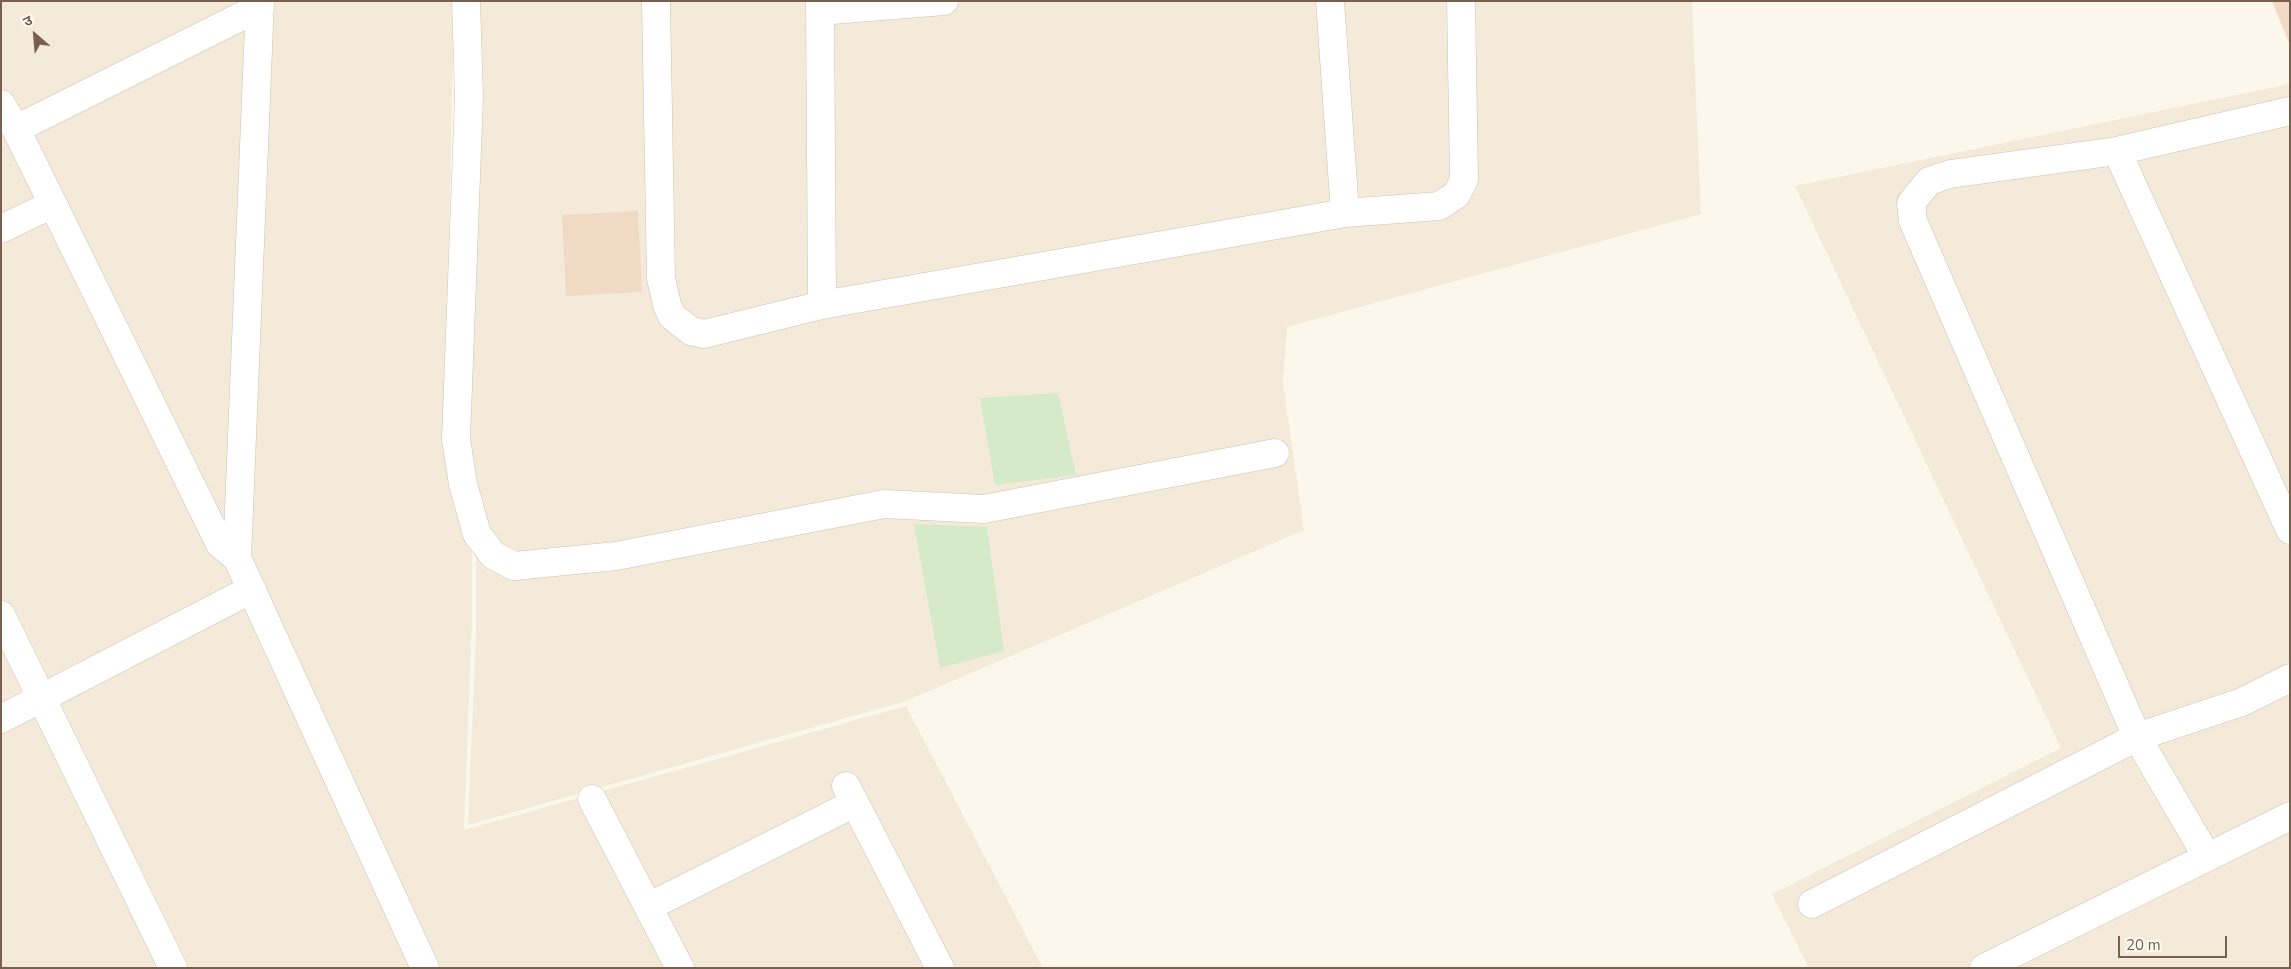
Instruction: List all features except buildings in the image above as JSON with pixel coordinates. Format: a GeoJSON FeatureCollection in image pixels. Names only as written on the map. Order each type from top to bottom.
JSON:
{"type":"FeatureCollection","features":[{"type":"Feature","properties":{"kind":"street"},"geometry":{"type":"LineString","coordinates":[[466,1],[469,96],[456,439],[463,484],[477,534],[493,554],[514,566],[616,556],[884,504],[984,509],[1275,453]]}},
{"type":"Feature","properties":{"kind":"street"},"geometry":{"type":"LineString","coordinates":[[656,1],[661,278],[667,305],[672,316],[691,331],[704,334],[822,305],[1345,213],[1439,206],[1456,195],[1464,180],[1460,1]]}},
{"type":"Feature","properties":{"kind":"street"},"geometry":{"type":"LineString","coordinates":[[822,305],[820,6],[944,1]]}},
{"type":"Feature","properties":{"kind":"street"},"geometry":{"type":"LineString","coordinates":[[1330,1],[1345,213]]}},
{"type":"Feature","properties":{"kind":"street"},"geometry":{"type":"LineString","coordinates":[[16,129],[260,4],[237,558]]}},
{"type":"Feature","properties":{"kind":"street"},"geometry":{"type":"LineString","coordinates":[[1,104],[16,129],[220,544],[237,558],[425,968]]}},
{"type":"Feature","properties":{"kind":"street"},"geometry":{"type":"LineString","coordinates":[[2207,857],[2137,737],[1913,221],[1911,202],[1929,182],[1950,174],[2117,151],[2290,111]]}},
{"type":"Feature","properties":{"kind":"street"},"geometry":{"type":"LineString","coordinates":[[2117,151],[2290,530]]}},
{"type":"Feature","properties":{"kind":"street"},"geometry":{"type":"LineString","coordinates":[[1,229],[53,204]]}},
{"type":"Feature","properties":{"kind":"street"},"geometry":{"type":"LineString","coordinates":[[1,719],[252,589]]}},
{"type":"Feature","properties":{"kind":"street"},"geometry":{"type":"LineString","coordinates":[[1,615],[40,699],[173,968]]}},
{"type":"Feature","properties":{"kind":"street"},"geometry":{"type":"LineString","coordinates":[[1812,904],[2137,737],[2242,702],[2290,678]]}},
{"type":"Feature","properties":{"kind":"street"},"geometry":{"type":"LineString","coordinates":[[648,907],[850,794],[940,968]]}},
{"type":"Feature","properties":{"kind":"street"},"geometry":{"type":"LineString","coordinates":[[592,799],[680,968]]}},
{"type":"Feature","properties":{"kind":"street"},"geometry":{"type":"LineString","coordinates":[[1984,968],[2290,816]]}},
{"type":"Feature","properties":{"kind":"shaded area"},"geometry":{"type":"Polygon","coordinates":[[[1,1],[454,1],[445,421],[472,529],[472,619],[464,830],[906,706],[1043,968],[1,968],[1,1]]]}},
{"type":"Feature","properties":{"kind":"shaded area"},"geometry":{"type":"Polygon","coordinates":[[[457,1],[1692,1],[1701,214],[1287,327],[1283,383],[1304,530],[906,701],[468,825],[476,632],[476,529],[452,234],[457,1]]]}},
{"type":"Feature","properties":{"kind":"shaded area"},"geometry":{"type":"Polygon","coordinates":[[[2290,84],[2290,968],[1809,968],[1772,894],[2061,748],[1795,186],[2290,84]]]}},
{"type":"Feature","properties":{"kind":"green space"},"geometry":{"type":"Polygon","coordinates":[[[1058,393],[1076,475],[995,485],[980,398],[1058,393]]]}},
{"type":"Feature","properties":{"kind":"green space"},"geometry":{"type":"Polygon","coordinates":[[[914,524],[987,527],[1004,651],[940,668],[914,524]]]}}]}
